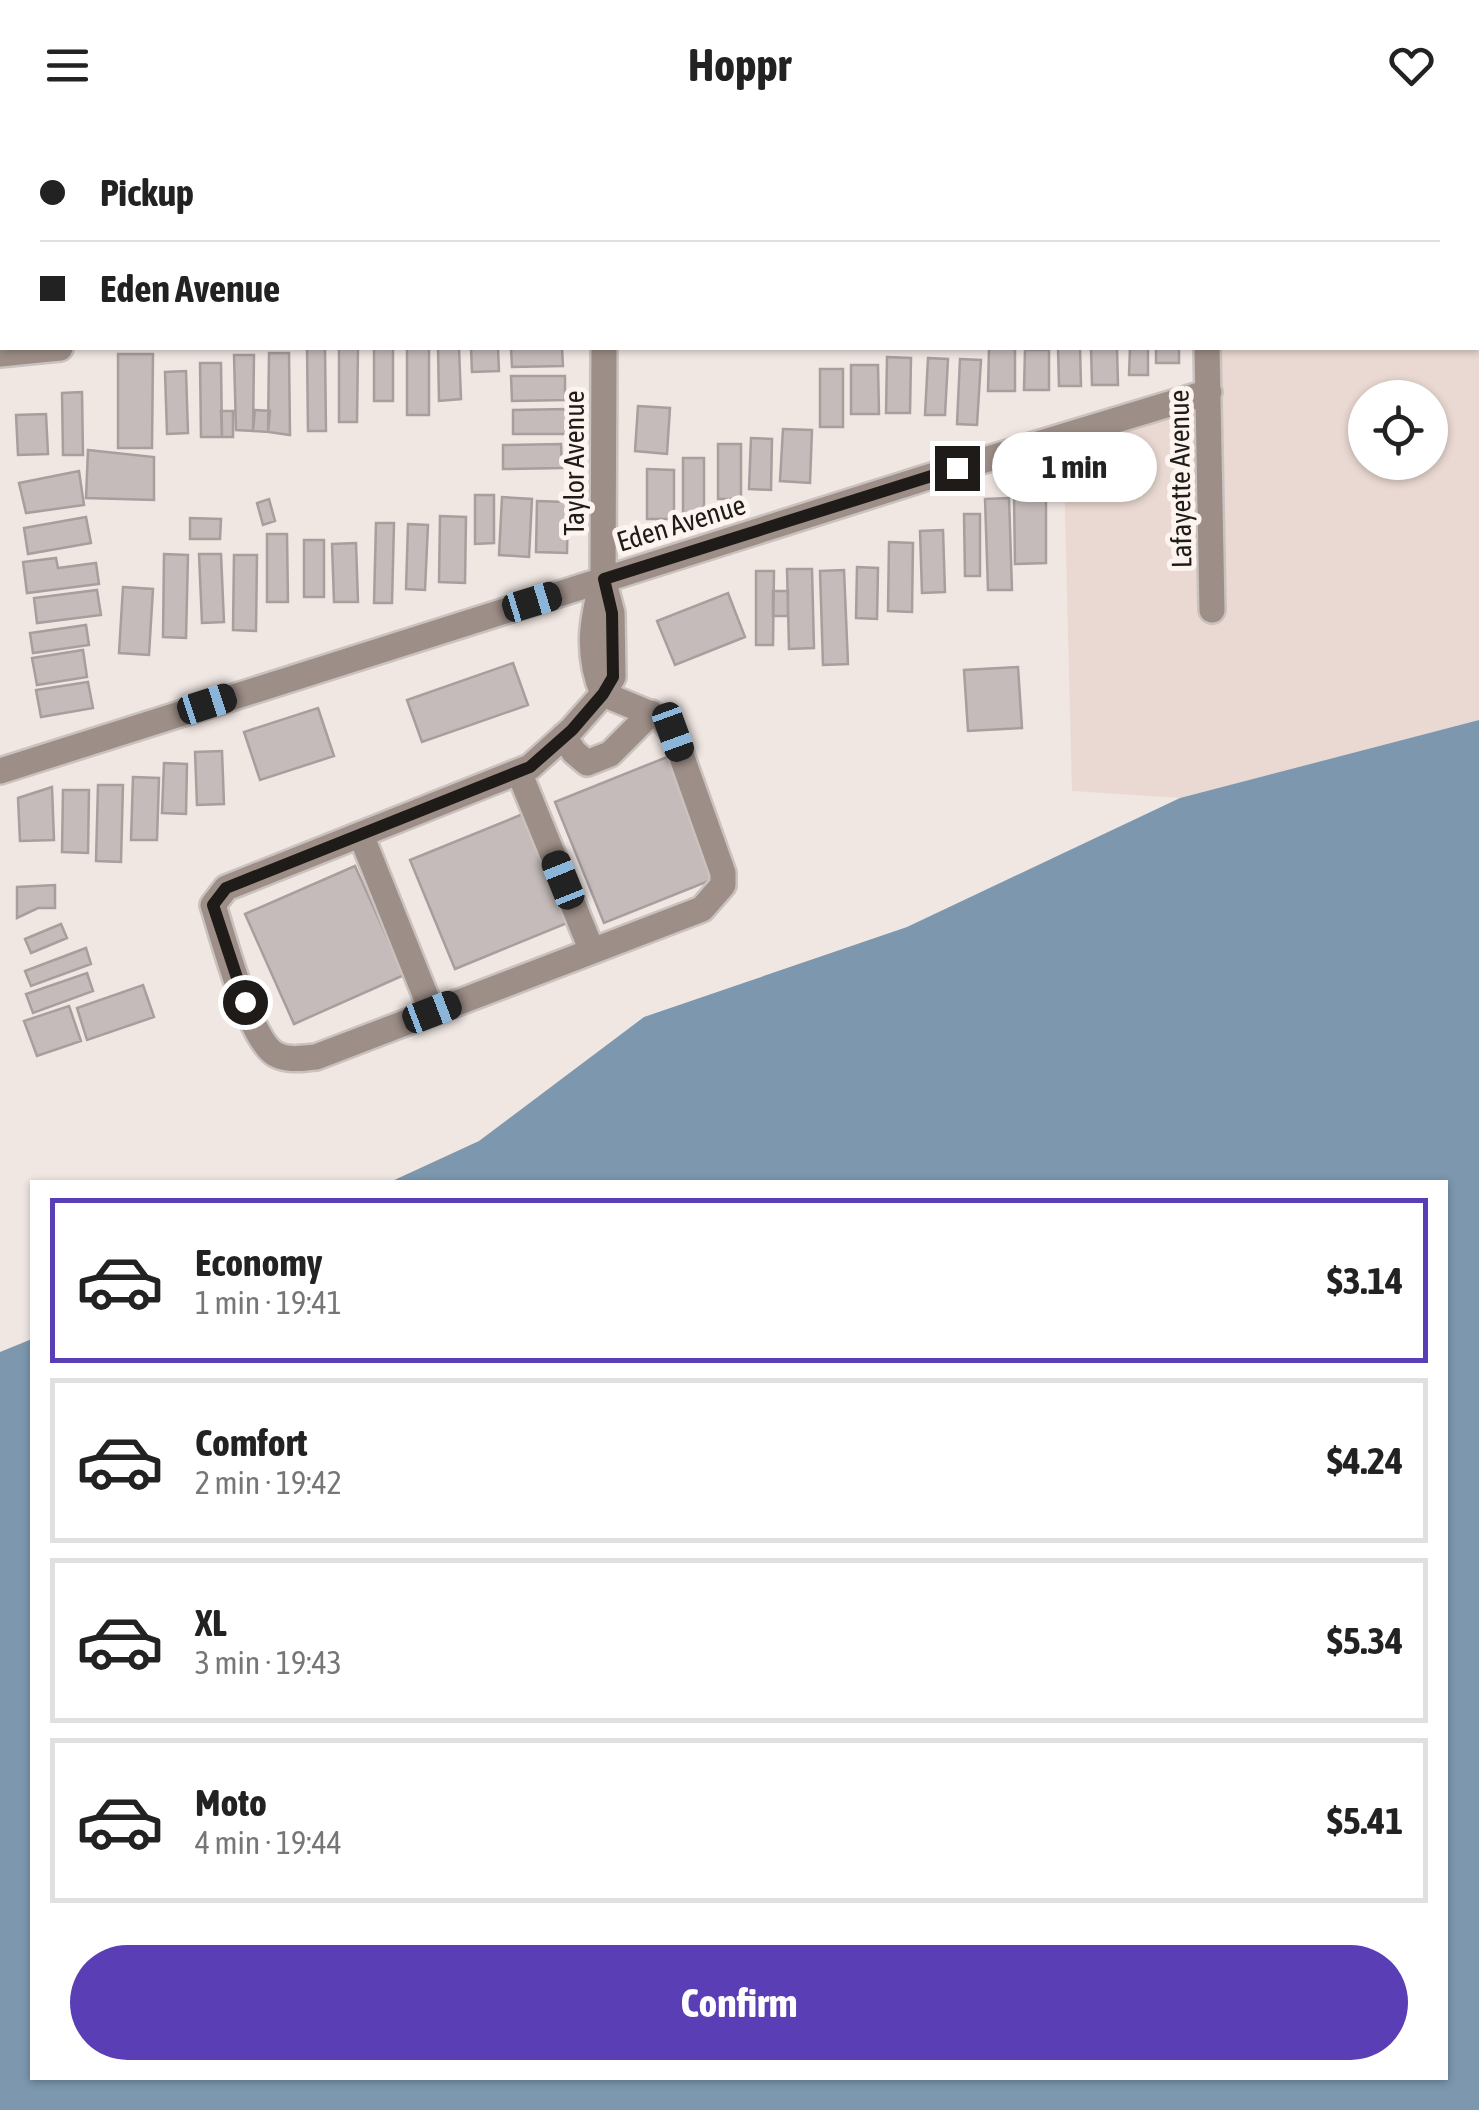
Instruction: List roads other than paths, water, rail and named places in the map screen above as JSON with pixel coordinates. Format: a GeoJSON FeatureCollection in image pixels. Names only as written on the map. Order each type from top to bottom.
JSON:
{"type":"FeatureCollection","features":[{"type":"Feature","properties":{"kind":"street"},"geometry":{"type":"LineString","coordinates":[[0,354],[40,350]]}},
{"type":"Feature","properties":{"kind":"street","name":"Taylor Avenue"},"geometry":{"type":"LineString","coordinates":[[603,694],[613,677],[612,613],[604,579],[604,350]]}},
{"type":"Feature","properties":{"kind":"street","name":"Lafayette Avenue"},"geometry":{"type":"LineString","coordinates":[[1212,610],[1209,392],[1214,350]]}},
{"type":"Feature","properties":{"kind":"street","name":"Eden Avenue"},"geometry":{"type":"LineString","coordinates":[[0,771],[1209,392]]}},
{"type":"Feature","properties":{"kind":"street"},"geometry":{"type":"LineString","coordinates":[[603,694],[651,714],[661,718],[673,732],[724,873],[723,885],[702,910],[316,1057],[294,1059],[274,1054],[256,1034],[213,905],[226,888],[530,767],[603,694]]}},
{"type":"Feature","properties":{"kind":"street"},"geometry":{"type":"LineString","coordinates":[[564,736],[587,763],[610,754],[651,714]]}},
{"type":"Feature","properties":{"kind":"street"},"geometry":{"type":"LineString","coordinates":[[519,772],[592,952]]}},
{"type":"Feature","properties":{"kind":"street"},"geometry":{"type":"LineString","coordinates":[[361,835],[432,1012]]}},
{"type":"Feature","properties":{"kind":"water"},"geometry":{"type":"Polygon","coordinates":[[[1479,720],[1479,2110],[0,2110],[0,1352],[30,1340],[30,2080],[1448,2080],[1448,1180],[394,1180],[479,1141],[644,1017],[907,927],[1180,798],[1479,720]]]}}]}
